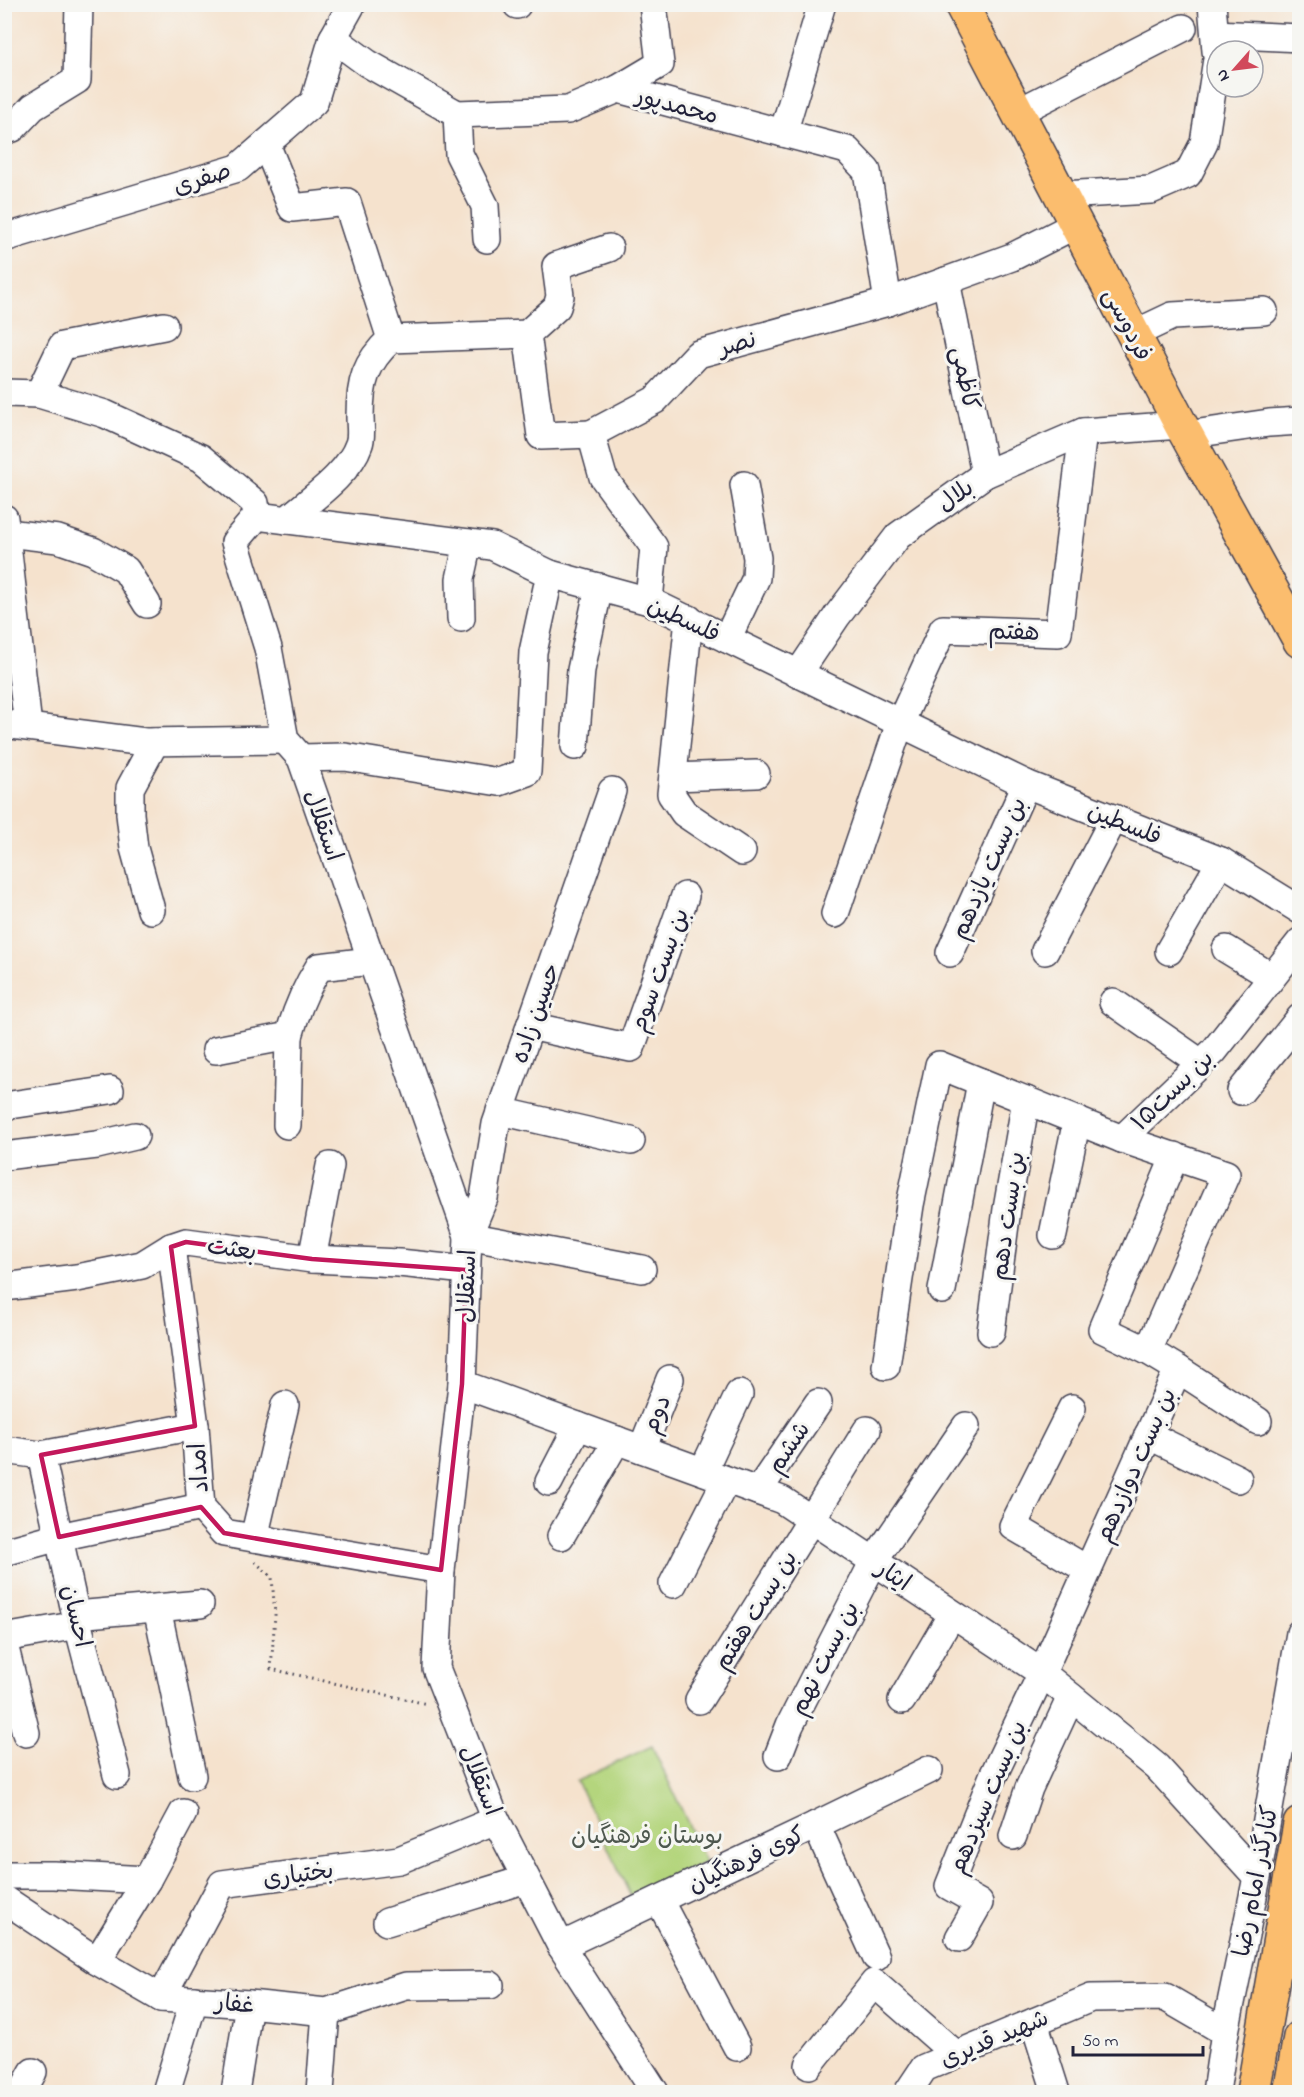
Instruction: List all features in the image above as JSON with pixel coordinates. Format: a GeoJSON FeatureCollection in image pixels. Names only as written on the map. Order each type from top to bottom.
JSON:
{"type":"FeatureCollection","features":[{"type":"Feature","properties":{"kind":"main road","name":"فردوسی"},"geometry":{"type":"LineString","coordinates":[[961,4],[1184,430],[1299,641]]}},
{"type":"Feature","properties":{"kind":"main road"},"geometry":{"type":"LineString","coordinates":[[1253,2092],[1299,1824]]}},
{"type":"Feature","properties":{"kind":"main road"},"geometry":{"type":"LineString","coordinates":[[1290,2092],[1299,2037]]}},
{"type":"Feature","properties":{"kind":"street"},"geometry":{"type":"LineString","coordinates":[[4,131],[13,128],[33,107],[77,80],[79,4]]}},
{"type":"Feature","properties":{"kind":"street","name":"صفری"},"geometry":{"type":"LineString","coordinates":[[4,238],[238,168],[314,102],[333,38],[352,4]]}},
{"type":"Feature","properties":{"kind":"street"},"geometry":{"type":"LineString","coordinates":[[618,88],[660,64],[653,4]]}},
{"type":"Feature","properties":{"kind":"street"},"geometry":{"type":"LineString","coordinates":[[783,133],[822,4]]}},
{"type":"Feature","properties":{"kind":"street"},"geometry":{"type":"LineString","coordinates":[[1212,4],[1215,39]]}},
{"type":"Feature","properties":{"kind":"street"},"geometry":{"type":"LineString","coordinates":[[1018,112],[1184,28]]}},
{"type":"Feature","properties":{"kind":"street"},"geometry":{"type":"LineString","coordinates":[[333,38],[367,63],[457,114],[459,154],[485,206],[487,238]]}},
{"type":"Feature","properties":{"kind":"street"},"geometry":{"type":"LineString","coordinates":[[1265,43],[1299,38]]}},
{"type":"Feature","properties":{"kind":"street","name":"محمدپور"},"geometry":{"type":"LineString","coordinates":[[457,114],[568,110],[618,88],[847,150],[867,171],[888,302]]}},
{"type":"Feature","properties":{"kind":"street"},"geometry":{"type":"LineString","coordinates":[[1069,210],[1151,190],[1188,174],[1204,143],[1210,99]]}},
{"type":"Feature","properties":{"kind":"street"},"geometry":{"type":"LineString","coordinates":[[266,144],[292,208],[347,202],[391,339]]}},
{"type":"Feature","properties":{"kind":"street","name":"نصر"},"geometry":{"type":"LineString","coordinates":[[591,434],[655,400],[699,354],[888,302],[1012,257],[1069,210]]}},
{"type":"Feature","properties":{"kind":"street"},"geometry":{"type":"LineString","coordinates":[[287,520],[350,464],[360,442],[360,398],[364,375],[376,353],[391,339],[527,334],[557,307],[561,296],[556,266],[609,248]]}},
{"type":"Feature","properties":{"kind":"street","name":"کاظمی"},"geometry":{"type":"LineString","coordinates":[[946,281],[985,474]]}},
{"type":"Feature","properties":{"kind":"street"},"geometry":{"type":"LineString","coordinates":[[1134,334],[1172,316],[1264,310]]}},
{"type":"Feature","properties":{"kind":"street"},"geometry":{"type":"LineString","coordinates":[[39,394],[62,346],[164,326]]}},
{"type":"Feature","properties":{"kind":"street"},"geometry":{"type":"LineString","coordinates":[[527,334],[541,436],[591,434],[603,477],[654,547],[649,601]]}},
{"type":"Feature","properties":{"kind":"street"},"geometry":{"type":"LineString","coordinates":[[4,393],[39,394],[105,414],[201,458],[255,503],[257,516],[235,542],[267,648],[293,749]]}},
{"type":"Feature","properties":{"kind":"street","name":"بلال"},"geometry":{"type":"LineString","coordinates":[[798,674],[837,616],[898,536],[985,474],[1083,432],[1184,430],[1299,421]]}},
{"type":"Feature","properties":{"kind":"street","name":"هفتم"},"geometry":{"type":"LineString","coordinates":[[900,723],[943,629],[1058,633],[1083,432]]}},
{"type":"Feature","properties":{"kind":"street"},"geometry":{"type":"LineString","coordinates":[[727,639],[756,578],[757,558],[744,485]]}},
{"type":"Feature","properties":{"kind":"street","name":"فلسطین"},"geometry":{"type":"LineString","coordinates":[[257,516],[492,546],[550,574],[649,601],[1026,784],[1221,861],[1299,910]]}},
{"type":"Feature","properties":{"kind":"street"},"geometry":{"type":"LineString","coordinates":[[147,604],[126,570],[93,551],[58,539],[5,527],[11,727],[155,742],[293,749],[499,782],[527,772],[533,652],[550,574]]}},
{"type":"Feature","properties":{"kind":"street"},"geometry":{"type":"LineString","coordinates":[[461,618],[460,579],[468,543]]}},
{"type":"Feature","properties":{"kind":"street"},"geometry":{"type":"LineString","coordinates":[[575,746],[581,670],[599,587]]}},
{"type":"Feature","properties":{"kind":"street"},"geometry":{"type":"LineString","coordinates":[[689,620],[671,794],[684,813],[742,852]]}},
{"type":"Feature","properties":{"kind":"street"},"geometry":{"type":"LineString","coordinates":[[835,914],[900,723]]}},
{"type":"Feature","properties":{"kind":"street"},"geometry":{"type":"LineString","coordinates":[[151,910],[134,848],[130,788],[155,742]]}},
{"type":"Feature","properties":{"kind":"street","name":"استقلال"},"geometry":{"type":"LineString","coordinates":[[293,749],[468,1236],[462,1384],[441,1570],[436,1668],[496,1820],[526,1879],[561,1946],[655,2092]]}},
{"type":"Feature","properties":{"kind":"street"},"geometry":{"type":"LineString","coordinates":[[673,777],[756,774]]}},
{"type":"Feature","properties":{"kind":"street","name":"بن بست یازدهم"},"geometry":{"type":"LineString","coordinates":[[950,953],[1026,784]]}},
{"type":"Feature","properties":{"kind":"street","name":"حسین زاده"},"geometry":{"type":"LineString","coordinates":[[468,1236],[483,1198],[500,1111],[612,791]]}},
{"type":"Feature","properties":{"kind":"street"},"geometry":{"type":"LineString","coordinates":[[1045,951],[1114,818]]}},
{"type":"Feature","properties":{"kind":"street"},"geometry":{"type":"LineString","coordinates":[[1169,951],[1221,861]]}},
{"type":"Feature","properties":{"kind":"street","name":"بن بست سوم"},"geometry":{"type":"LineString","coordinates":[[530,1026],[631,1048],[685,896]]}},
{"type":"Feature","properties":{"kind":"street","name":"بن بست۱۵"},"geometry":{"type":"LineString","coordinates":[[886,1366],[910,1204],[939,1065],[1122,1139],[1214,1051],[1299,942]]}},
{"type":"Feature","properties":{"kind":"street"},"geometry":{"type":"LineString","coordinates":[[1226,950],[1272,977]]}},
{"type":"Feature","properties":{"kind":"street"},"geometry":{"type":"LineString","coordinates":[[287,1125],[289,1036],[296,1011],[309,982],[319,967],[371,961]]}},
{"type":"Feature","properties":{"kind":"street"},"geometry":{"type":"LineString","coordinates":[[1113,1002],[1201,1063]]}},
{"type":"Feature","properties":{"kind":"street"},"geometry":{"type":"LineString","coordinates":[[1241,1091],[1299,1018]]}},
{"type":"Feature","properties":{"kind":"street"},"geometry":{"type":"LineString","coordinates":[[216,1050],[289,1036]]}},
{"type":"Feature","properties":{"kind":"street"},"geometry":{"type":"LineString","coordinates":[[942,1290],[981,1082]]}},
{"type":"Feature","properties":{"kind":"street"},"geometry":{"type":"LineString","coordinates":[[4,1106],[110,1090]]}},
{"type":"Feature","properties":{"kind":"street","name":"بن بست دهم"},"geometry":{"type":"LineString","coordinates":[[991,1332],[1007,1209],[1026,1100]]}},
{"type":"Feature","properties":{"kind":"street"},"geometry":{"type":"LineString","coordinates":[[500,1111],[631,1141]]}},
{"type":"Feature","properties":{"kind":"street"},"geometry":{"type":"LineString","coordinates":[[1053,1235],[1077,1120]]}},
{"type":"Feature","properties":{"kind":"street"},"geometry":{"type":"LineString","coordinates":[[4,1156],[97,1145],[135,1136]]}},
{"type":"Feature","properties":{"kind":"street","name":"بن بست دوازدهم"},"geometry":{"type":"LineString","coordinates":[[1042,1673],[1178,1369],[1148,1352],[1226,1174],[1122,1139]]}},
{"type":"Feature","properties":{"kind":"street"},"geometry":{"type":"LineString","coordinates":[[1148,1352],[1102,1329],[1175,1156]]}},
{"type":"Feature","properties":{"kind":"street"},"geometry":{"type":"LineString","coordinates":[[312,1259],[330,1166]]}},
{"type":"Feature","properties":{"kind":"street"},"geometry":{"type":"LineString","coordinates":[[468,1236],[642,1269]]}},
{"type":"Feature","properties":{"kind":"street","name":"بعثت"},"geometry":{"type":"LineString","coordinates":[[4,1287],[77,1278],[142,1265],[171,1247],[186,1242],[312,1259],[399,1263],[466,1270]]}},
{"type":"Feature","properties":{"kind":"street","name":"امداد"},"geometry":{"type":"LineString","coordinates":[[171,1247],[195,1426],[201,1507],[224,1533]]}},
{"type":"Feature","properties":{"kind":"street"},"geometry":{"type":"LineString","coordinates":[[1178,1369],[1258,1421]]}},
{"type":"Feature","properties":{"kind":"street","name":"دوم"},"geometry":{"type":"LineString","coordinates":[[630,1444],[670,1379]]}},
{"type":"Feature","properties":{"kind":"street","name":"ایثار"},"geometry":{"type":"LineString","coordinates":[[462,1384],[782,1500],[1042,1673],[1157,1767],[1257,1877]]}},
{"type":"Feature","properties":{"kind":"street"},"geometry":{"type":"LineString","coordinates":[[674,1584],[714,1475],[739,1394]]}},
{"type":"Feature","properties":{"kind":"street","name":"ششم"},"geometry":{"type":"LineString","coordinates":[[758,1491],[818,1403]]}},
{"type":"Feature","properties":{"kind":"street"},"geometry":{"type":"LineString","coordinates":[[254,1538],[285,1405]]}},
{"type":"Feature","properties":{"kind":"street"},"geometry":{"type":"LineString","coordinates":[[1072,1408],[1013,1526],[1088,1570]]}},
{"type":"Feature","properties":{"kind":"street"},"geometry":{"type":"LineString","coordinates":[[4,1450],[41,1455],[195,1426]]}},
{"type":"Feature","properties":{"kind":"street"},"geometry":{"type":"LineString","coordinates":[[549,1482],[578,1426]]}},
{"type":"Feature","properties":{"kind":"street"},"geometry":{"type":"LineString","coordinates":[[874,1561],[966,1426]]}},
{"type":"Feature","properties":{"kind":"street","name":"بن بست هفتم"},"geometry":{"type":"LineString","coordinates":[[699,1700],[867,1430]]}},
{"type":"Feature","properties":{"kind":"street"},"geometry":{"type":"LineString","coordinates":[[1148,1435],[1238,1479]]}},
{"type":"Feature","properties":{"kind":"street"},"geometry":{"type":"LineString","coordinates":[[561,1536],[630,1444]]}},
{"type":"Feature","properties":{"kind":"street","name":"احسان"},"geometry":{"type":"LineString","coordinates":[[41,1455],[77,1620],[117,1775]]}},
{"type":"Feature","properties":{"kind":"street"},"geometry":{"type":"LineString","coordinates":[[4,1552],[59,1537],[201,1507]]}},
{"type":"Feature","properties":{"kind":"street"},"geometry":{"type":"LineString","coordinates":[[224,1533],[441,1570]]}},
{"type":"Feature","properties":{"kind":"street","name":"بن بست نهم"},"geometry":{"type":"LineString","coordinates":[[778,1756],[794,1715],[874,1561]]}},
{"type":"Feature","properties":{"kind":"street"},"geometry":{"type":"LineString","coordinates":[[4,1638],[77,1620],[200,1604]]}},
{"type":"Feature","properties":{"kind":"street"},"geometry":{"type":"LineString","coordinates":[[157,1608],[192,1776]]}},
{"type":"Feature","properties":{"kind":"street"},"geometry":{"type":"LineString","coordinates":[[902,1700],[952,1614]]}},
{"type":"Feature","properties":{"kind":"street","name":"کنارگذر امام رضا"},"geometry":{"type":"LineString","coordinates":[[1216,2092],[1225,2032],[1257,1877],[1299,1633]]}},
{"type":"Feature","properties":{"kind":"street"},"geometry":{"type":"LineString","coordinates":[[4,1644],[26,1733]]}},
{"type":"Feature","properties":{"kind":"street","name":"بن بست سیزدهم"},"geometry":{"type":"LineString","coordinates":[[960,1938],[979,1903],[949,1886],[993,1776],[1042,1673]]}},
{"type":"Feature","properties":{"kind":"street"},"geometry":{"type":"LineString","coordinates":[[1013,1836],[1029,1788],[1071,1697]]}},
{"type":"Feature","properties":{"kind":"street","name":"کوی فرهنگیان"},"geometry":{"type":"LineString","coordinates":[[561,1946],[929,1770]]}},
{"type":"Feature","properties":{"kind":"street"},"geometry":{"type":"LineString","coordinates":[[97,1961],[147,1880],[183,1813]]}},
{"type":"Feature","properties":{"kind":"street","name":"بختیاری"},"geometry":{"type":"LineString","coordinates":[[161,1998],[222,1884],[399,1860],[496,1820]]}},
{"type":"Feature","properties":{"kind":"street"},"geometry":{"type":"LineString","coordinates":[[816,1826],[876,1957]]}},
{"type":"Feature","properties":{"kind":"street"},"geometry":{"type":"LineString","coordinates":[[4,1875],[147,1880]]}},
{"type":"Feature","properties":{"kind":"street"},"geometry":{"type":"LineString","coordinates":[[387,1922],[526,1879]]}},
{"type":"Feature","properties":{"kind":"street","name":"غفار"},"geometry":{"type":"LineString","coordinates":[[4,1899],[97,1961],[161,1998],[326,2012],[406,1986],[490,1985]]}},
{"type":"Feature","properties":{"kind":"street"},"geometry":{"type":"LineString","coordinates":[[659,1900],[736,2047]]}},
{"type":"Feature","properties":{"kind":"street"},"geometry":{"type":"LineString","coordinates":[[809,2065],[874,1983],[956,2054]]}},
{"type":"Feature","properties":{"kind":"street","name":"شهید قدیری"},"geometry":{"type":"LineString","coordinates":[[908,2092],[924,2068],[1091,1998],[1165,1997],[1225,2032]]}},
{"type":"Feature","properties":{"kind":"street"},"geometry":{"type":"LineString","coordinates":[[166,2092],[194,2000]]}},
{"type":"Feature","properties":{"kind":"street"},"geometry":{"type":"LineString","coordinates":[[235,2092],[249,2004]]}},
{"type":"Feature","properties":{"kind":"street"},"geometry":{"type":"LineString","coordinates":[[320,2092],[326,2012]]}},
{"type":"Feature","properties":{"kind":"street"},"geometry":{"type":"LineString","coordinates":[[1034,2022],[1056,2092]]}},
{"type":"Feature","properties":{"kind":"path"},"geometry":{"type":"LineString","coordinates":[[224,1533],[272,1577],[275,1615],[271,1669],[452,1710]]}},
{"type":"Feature","properties":{"kind":"highlighted area"},"geometry":{"type":"Polygon","coordinates":[[[186,1242],[312,1259],[466,1270],[462,1384],[441,1570],[224,1533],[201,1507],[59,1537],[41,1455],[195,1426],[171,1247],[186,1242]]]}},
{"type":"Feature","properties":{"kind":"green space","name":"بوستان فرهنگیان"},"geometry":{"type":"Polygon","coordinates":[[[652,1746],[706,1862],[631,1897],[577,1781],[652,1746]]]}}]}
